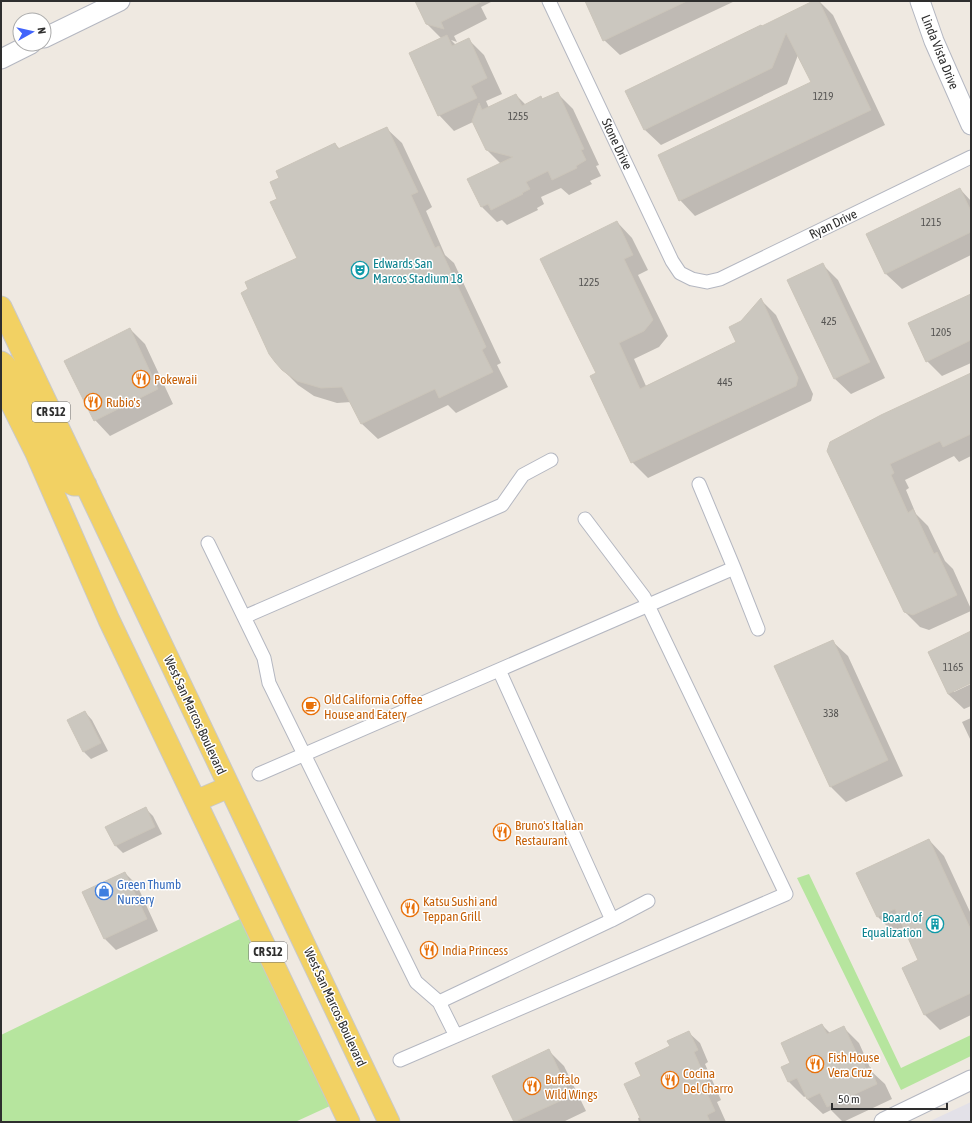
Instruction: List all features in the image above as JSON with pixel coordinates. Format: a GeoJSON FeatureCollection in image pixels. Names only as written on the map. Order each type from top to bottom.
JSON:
{"type":"FeatureCollection","features":[{"type":"Feature","properties":{"kind":"main road"},"geometry":{"type":"LineString","coordinates":[[52,34],[120,1]]}},
{"type":"Feature","properties":{"kind":"main road","name":"Linda Vista Drive"},"geometry":{"type":"LineString","coordinates":[[920,1],[934,41],[971,125]]}},
{"type":"Feature","properties":{"kind":"main road"},"geometry":{"type":"LineString","coordinates":[[1,58],[14,52]]}},
{"type":"Feature","properties":{"kind":"main road","name":"West San Marcos Boulevard"},"geometry":{"type":"LineString","coordinates":[[1,307],[389,1122]]}},
{"type":"Feature","properties":{"kind":"main road"},"geometry":{"type":"LineString","coordinates":[[1,362],[5,365],[22,390],[56,464],[66,481],[74,485],[86,485]]}},
{"type":"Feature","properties":{"kind":"main road","name":"CR S12"},"geometry":{"type":"LineString","coordinates":[[1,383],[35,451],[109,620],[349,1122]]}},
{"type":"Feature","properties":{"kind":"main road"},"geometry":{"type":"LineString","coordinates":[[196,801],[229,787]]}},
{"type":"Feature","properties":{"kind":"main road"},"geometry":{"type":"LineString","coordinates":[[884,1122],[971,1080]]}},
{"type":"Feature","properties":{"kind":"street","name":"Stone Drive"},"geometry":{"type":"LineString","coordinates":[[549,1],[672,261],[680,273],[692,279]]}},
{"type":"Feature","properties":{"kind":"street","name":"Ryan Drive"},"geometry":{"type":"LineString","coordinates":[[692,279],[707,282],[720,279],[971,157]]}},
{"type":"Feature","properties":{"kind":"street"},"geometry":{"type":"LineString","coordinates":[[244,617],[502,505],[523,475],[551,460]]}},
{"type":"Feature","properties":{"kind":"street"},"geometry":{"type":"LineString","coordinates":[[700,484],[758,629]]}},
{"type":"Feature","properties":{"kind":"street"},"geometry":{"type":"LineString","coordinates":[[400,1060],[786,894],[644,597],[585,519]]}},
{"type":"Feature","properties":{"kind":"street"},"geometry":{"type":"LineString","coordinates":[[208,543],[264,658],[269,683],[416,982],[440,1002],[456,1036]]}},
{"type":"Feature","properties":{"kind":"street"},"geometry":{"type":"LineString","coordinates":[[259,774],[734,568]]}},
{"type":"Feature","properties":{"kind":"street"},"geometry":{"type":"LineString","coordinates":[[499,670],[612,920]]}},
{"type":"Feature","properties":{"kind":"street"},"geometry":{"type":"LineString","coordinates":[[440,1002],[612,920],[648,901]]}},
{"type":"Feature","properties":{"kind":"shaded area"},"geometry":{"type":"Polygon","coordinates":[[[971,1102],[971,1122],[928,1122],[971,1102]]]}},
{"type":"Feature","properties":{"kind":"green space"},"geometry":{"type":"Polygon","coordinates":[[[809,874],[901,1068],[971,1035],[971,1056],[901,1090],[797,878],[809,874]]]}},
{"type":"Feature","properties":{"kind":"green space"},"geometry":{"type":"Polygon","coordinates":[[[240,919],[330,1106],[295,1122],[1,1122],[1,1035],[240,919]]]}},
{"type":"Feature","properties":{"kind":"building"},"geometry":{"type":"Polygon","coordinates":[[[415,1],[483,1],[441,22],[444,29],[426,24],[415,1]]]}},
{"type":"Feature","properties":{"kind":"building"},"geometry":{"type":"Polygon","coordinates":[[[585,1],[687,1],[603,41],[585,1]]]}},
{"type":"Feature","properties":{"kind":"building"},"geometry":{"type":"Polygon","coordinates":[[[813,1],[819,1],[871,110],[679,201],[658,155],[811,82],[786,33],[772,68],[644,130],[625,91],[813,1]]]}},
{"type":"Feature","properties":{"kind":"building"},"geometry":{"type":"Polygon","coordinates":[[[447,35],[452,46],[469,38],[487,78],[471,86],[477,98],[438,116],[409,53],[447,35]]]}},
{"type":"Feature","properties":{"kind":"building"},"geometry":{"type":"Polygon","coordinates":[[[558,92],[584,149],[581,150],[586,160],[576,166],[577,168],[552,180],[548,171],[526,182],[530,189],[491,210],[488,204],[481,207],[467,179],[513,157],[486,150],[472,121],[479,103],[482,110],[516,94],[522,106],[541,96],[542,99],[558,92]]]}},
{"type":"Feature","properties":{"kind":"building","name":"Edwards San Marcos Stadium 18"},"geometry":{"type":"Polygon","coordinates":[[[387,127],[418,192],[411,195],[435,248],[439,246],[486,347],[482,350],[493,372],[439,398],[435,389],[361,424],[342,387],[321,388],[297,381],[282,370],[269,354],[241,293],[248,289],[245,282],[297,258],[270,202],[277,199],[270,182],[279,178],[276,171],[335,143],[338,149],[387,127]]]}},
{"type":"Feature","properties":{"kind":"building"},"geometry":{"type":"Polygon","coordinates":[[[960,188],[971,211],[971,232],[885,274],[866,234],[960,188]]]}},
{"type":"Feature","properties":{"kind":"building"},"geometry":{"type":"Polygon","coordinates":[[[617,221],[633,255],[624,259],[653,320],[644,331],[619,343],[640,389],[736,342],[729,327],[741,321],[761,298],[798,378],[796,386],[631,463],[590,376],[596,373],[540,259],[617,221]]]}},
{"type":"Feature","properties":{"kind":"building"},"geometry":{"type":"Polygon","coordinates":[[[823,263],[870,362],[834,379],[787,280],[823,263]]]}},
{"type":"Feature","properties":{"kind":"building"},"geometry":{"type":"Polygon","coordinates":[[[971,294],[971,340],[926,362],[908,323],[971,294]]]}},
{"type":"Feature","properties":{"kind":"building"},"geometry":{"type":"Polygon","coordinates":[[[130,328],[158,389],[94,421],[64,361],[130,328]]]}},
{"type":"Feature","properties":{"kind":"building"},"geometry":{"type":"Polygon","coordinates":[[[971,373],[971,434],[943,447],[940,441],[890,464],[894,473],[891,475],[908,513],[913,509],[934,554],[937,552],[957,595],[913,615],[904,612],[827,451],[830,442],[881,415],[971,373]]]}},
{"type":"Feature","properties":{"kind":"building"},"geometry":{"type":"Polygon","coordinates":[[[971,631],[971,683],[948,694],[928,652],[971,631]]]}},
{"type":"Feature","properties":{"kind":"building"},"geometry":{"type":"Polygon","coordinates":[[[833,640],[888,760],[830,787],[774,666],[833,640]]]}},
{"type":"Feature","properties":{"kind":"building"},"geometry":{"type":"Polygon","coordinates":[[[85,711],[101,743],[83,752],[67,720],[85,711]]]}},
{"type":"Feature","properties":{"kind":"building"},"geometry":{"type":"Polygon","coordinates":[[[146,807],[155,827],[115,846],[105,827],[146,807]]]}},
{"type":"Feature","properties":{"kind":"building","name":"Board of Equalization"},"geometry":{"type":"Polygon","coordinates":[[[929,839],[971,930],[971,993],[924,1015],[902,968],[918,960],[895,909],[877,917],[856,873],[929,839]]]}},
{"type":"Feature","properties":{"kind":"building"},"geometry":{"type":"Polygon","coordinates":[[[125,872],[147,919],[104,939],[82,892],[125,872]]]}},
{"type":"Feature","properties":{"kind":"building","name":"Fish House Vera Cruz"},"geometry":{"type":"Polygon","coordinates":[[[822,1024],[827,1034],[844,1026],[861,1063],[863,1062],[866,1069],[870,1067],[877,1084],[827,1107],[820,1093],[807,1099],[797,1078],[788,1082],[781,1067],[790,1063],[781,1043],[822,1024]]]}},
{"type":"Feature","properties":{"kind":"building","name":"Cocina Del Charro"},"geometry":{"type":"Polygon","coordinates":[[[689,1031],[698,1050],[694,1052],[710,1089],[706,1091],[715,1111],[707,1115],[710,1122],[642,1122],[624,1084],[641,1076],[635,1063],[670,1046],[667,1041],[689,1031]]]}},
{"type":"Feature","properties":{"kind":"building","name":"Buffalo Wild Wings"},"geometry":{"type":"Polygon","coordinates":[[[549,1049],[571,1096],[514,1122],[492,1076],[549,1049]]]}},
{"type":"Feature","properties":{"kind":"place","name":"Edwards San Marcos Stadium 18"},"geometry":{"type":"Point","coordinates":[360,270]}},
{"type":"Feature","properties":{"kind":"place","name":"Pokewaii"},"geometry":{"type":"Point","coordinates":[141,379]}},
{"type":"Feature","properties":{"kind":"place","name":"Rubio's"},"geometry":{"type":"Point","coordinates":[93,402]}},
{"type":"Feature","properties":{"kind":"place","name":"Old California Coffee House and Eatery"},"geometry":{"type":"Point","coordinates":[311,706]}},
{"type":"Feature","properties":{"kind":"place","name":"Bruno's Italian Restaurant"},"geometry":{"type":"Point","coordinates":[502,832]}},
{"type":"Feature","properties":{"kind":"place","name":"Green Thumb Nursery"},"geometry":{"type":"Point","coordinates":[104,891]}},
{"type":"Feature","properties":{"kind":"place","name":"Katsu Sushi and Teppan Grill"},"geometry":{"type":"Point","coordinates":[410,908]}},
{"type":"Feature","properties":{"kind":"place","name":"Board of Equalization"},"geometry":{"type":"Point","coordinates":[935,924]}},
{"type":"Feature","properties":{"kind":"place","name":"India Princess"},"geometry":{"type":"Point","coordinates":[429,950]}},
{"type":"Feature","properties":{"kind":"place","name":"Fish House Vera Cruz"},"geometry":{"type":"Point","coordinates":[815,1064]}},
{"type":"Feature","properties":{"kind":"place","name":"Cocina Del Charro"},"geometry":{"type":"Point","coordinates":[670,1080]}},
{"type":"Feature","properties":{"kind":"place","name":"Buffalo Wild Wings"},"geometry":{"type":"Point","coordinates":[532,1086]}}]}
